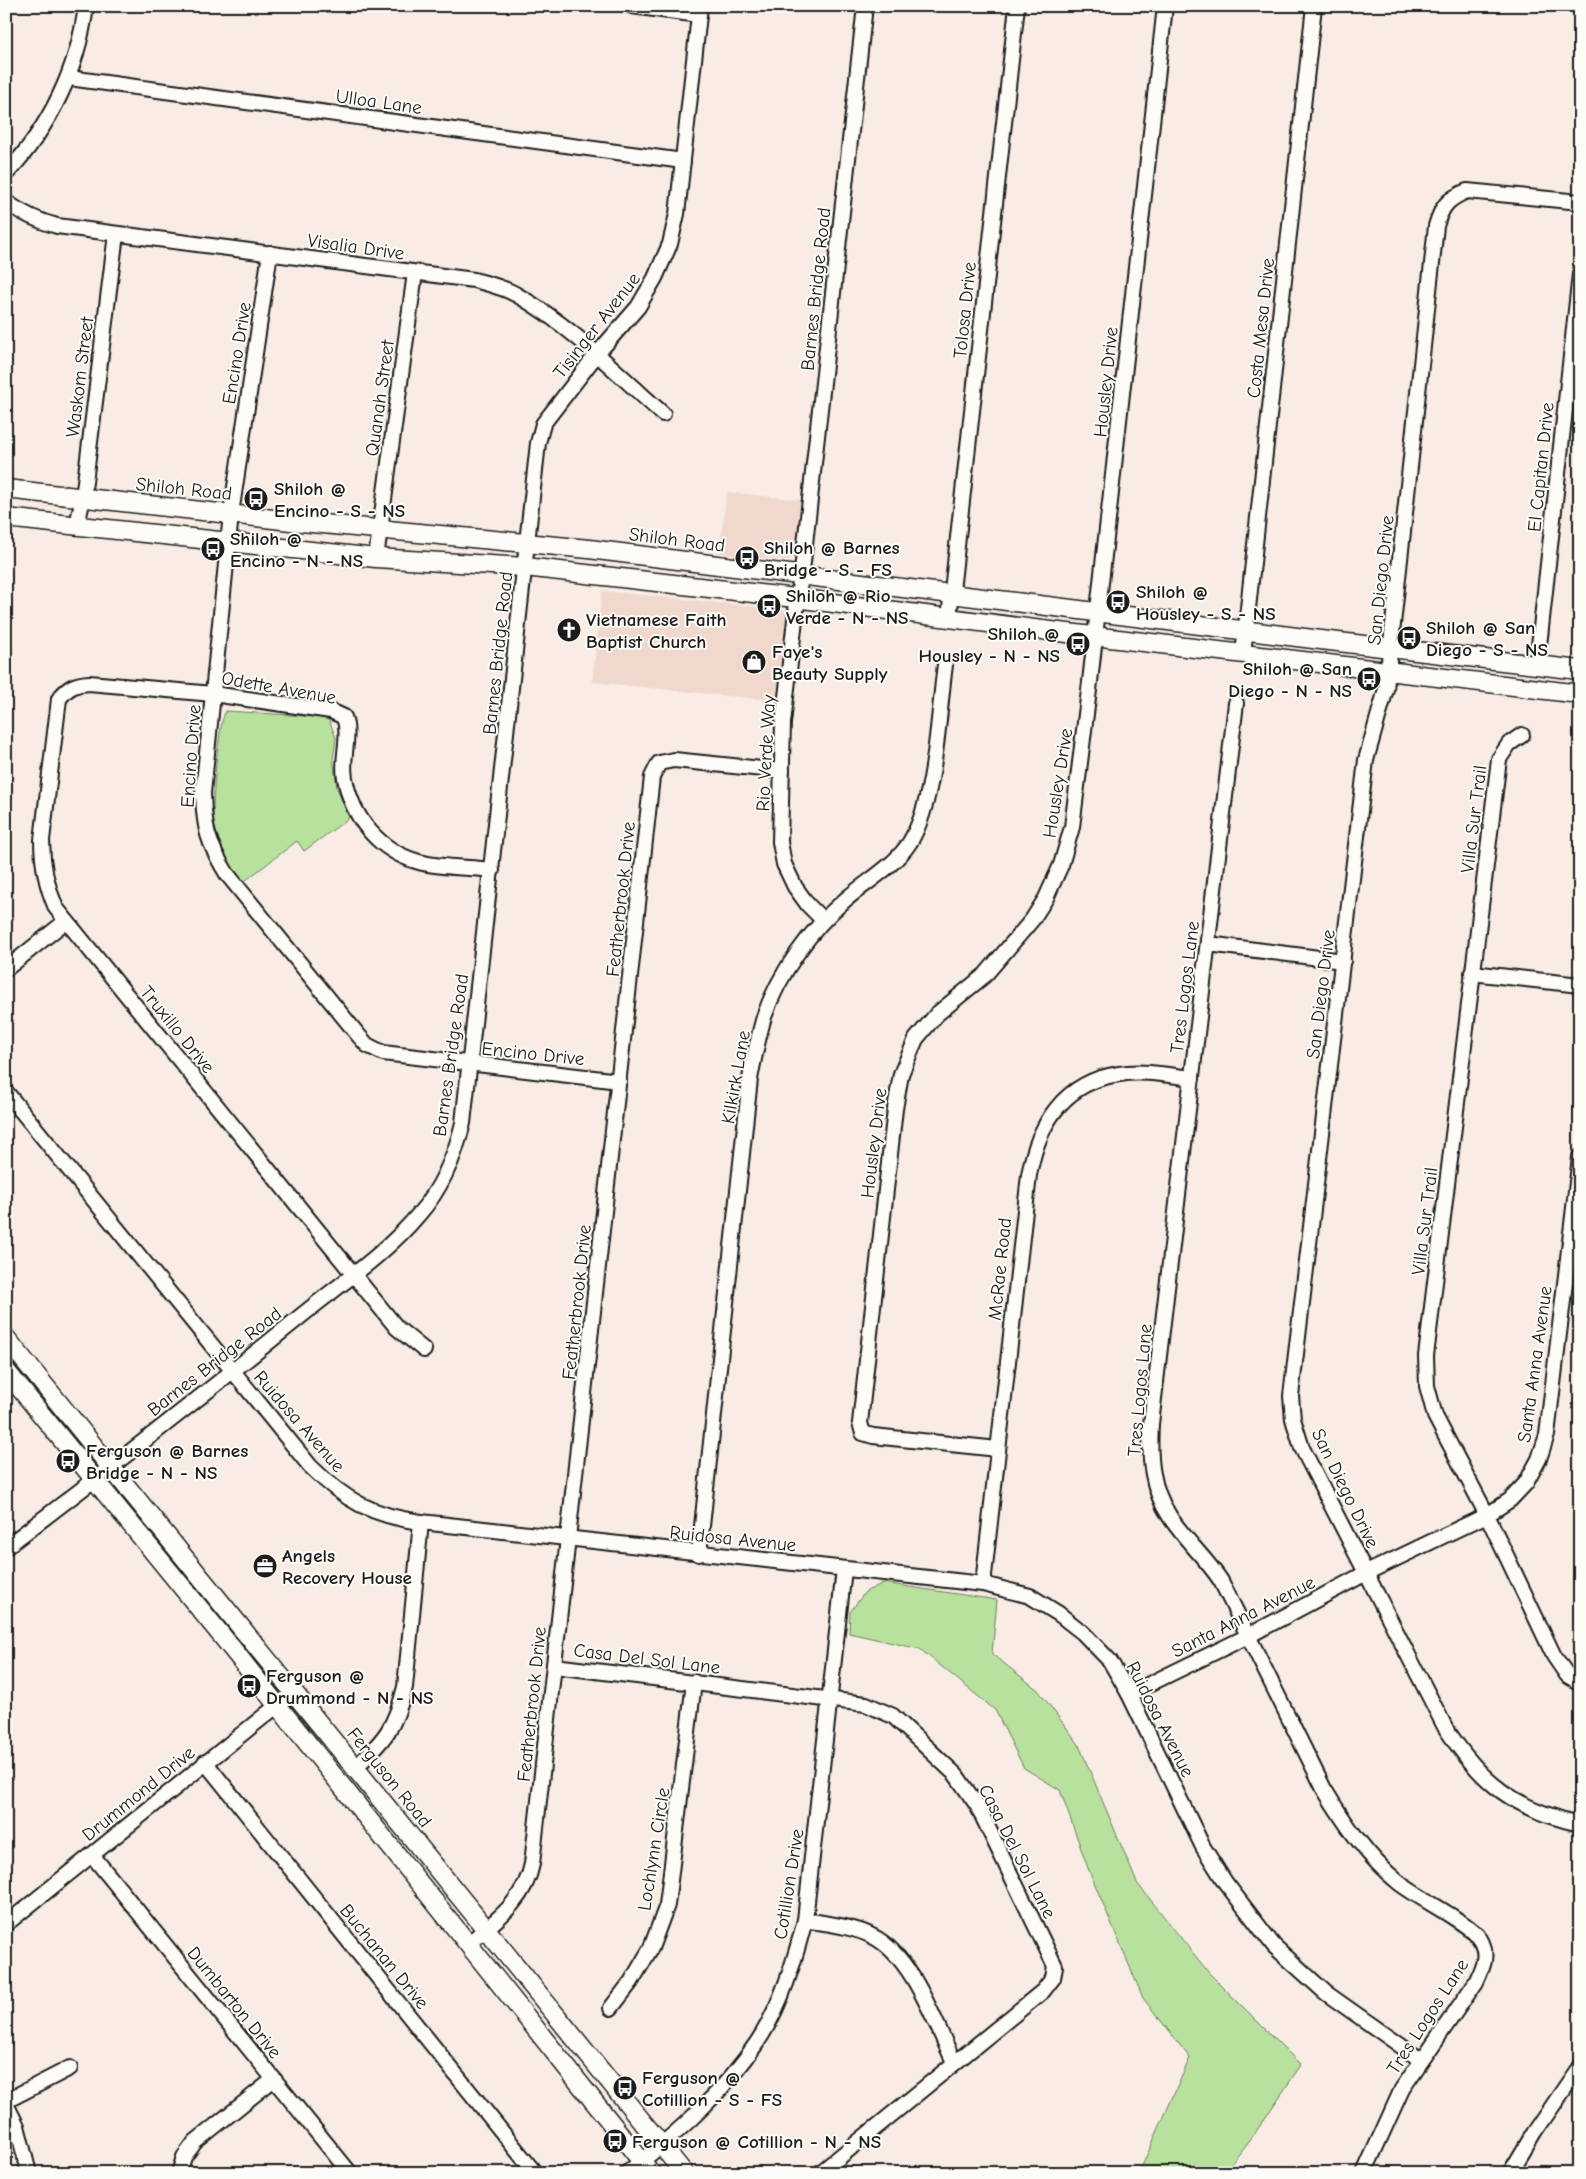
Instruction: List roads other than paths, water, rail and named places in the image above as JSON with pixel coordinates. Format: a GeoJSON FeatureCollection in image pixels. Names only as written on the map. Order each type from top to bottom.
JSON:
{"type":"FeatureCollection","features":[{"type":"Feature","properties":{"kind":"main road","name":"Shiloh Road"},"geometry":{"type":"LineString","coordinates":[[6,489],[230,514],[528,543],[1580,670]]}},
{"type":"Feature","properties":{"kind":"main road"},"geometry":{"type":"LineString","coordinates":[[6,518],[376,558],[525,567],[1580,694]]}},
{"type":"Feature","properties":{"kind":"main road","name":"Ferguson Road"},"geometry":{"type":"LineString","coordinates":[[6,1338],[684,2173]]}},
{"type":"Feature","properties":{"kind":"main road"},"geometry":{"type":"LineString","coordinates":[[6,1371],[277,1705],[646,2167]]}},
{"type":"Feature","properties":{"kind":"street"},"geometry":{"type":"LineString","coordinates":[[6,174],[35,138],[69,78],[86,6]]}},
{"type":"Feature","properties":{"kind":"street"},"geometry":{"type":"LineString","coordinates":[[632,6],[700,10]]}},
{"type":"Feature","properties":{"kind":"street","name":"Barnes Bridge Road"},"geometry":{"type":"LineString","coordinates":[[801,576],[865,6]]}},
{"type":"Feature","properties":{"kind":"street","name":"Tolosa Drive"},"geometry":{"type":"LineString","coordinates":[[949,618],[1017,6]]}},
{"type":"Feature","properties":{"kind":"street","name":"Housley Drive"},"geometry":{"type":"LineString","coordinates":[[998,1449],[873,1436],[863,1432],[860,1423],[895,1110],[901,1074],[916,1039],[937,1014],[985,974],[1016,940],[1046,898],[1060,865],[1072,827],[1098,612],[1165,6]]}},
{"type":"Feature","properties":{"kind":"street","name":"Costa Mesa Drive"},"geometry":{"type":"LineString","coordinates":[[1243,654],[1314,6]]}},
{"type":"Feature","properties":{"kind":"street","name":"Tisinger Avenue"},"geometry":{"type":"LineString","coordinates":[[528,543],[538,443],[543,424],[596,355],[638,307],[655,278],[670,244],[683,161],[700,10]]}},
{"type":"Feature","properties":{"kind":"street","name":"Ulloa Lane"},"geometry":{"type":"LineString","coordinates":[[69,78],[683,161]]}},
{"type":"Feature","properties":{"kind":"street","name":"San Diego Drive"},"geometry":{"type":"LineString","coordinates":[[1580,202],[1468,191],[1452,197],[1440,210],[1435,236],[1389,671],[1381,710],[1366,760],[1291,1396],[1293,1419],[1302,1448],[1444,1727],[1462,1754],[1482,1775],[1504,1793],[1529,1809],[1580,1824]]}},
{"type":"Feature","properties":{"kind":"street","name":"Visalia Drive"},"geometry":{"type":"LineString","coordinates":[[6,202],[39,222],[116,234],[474,280],[498,286],[517,294],[553,320],[663,414]]}},
{"type":"Feature","properties":{"kind":"street","name":"Waskom Street"},"geometry":{"type":"LineString","coordinates":[[77,525],[83,498],[116,234]]}},
{"type":"Feature","properties":{"kind":"street","name":"Encino Drive"},"geometry":{"type":"LineString","coordinates":[[270,254],[230,514],[203,793],[204,824],[214,852],[227,874],[367,1044],[383,1053],[395,1056],[619,1081]]}},
{"type":"Feature","properties":{"kind":"street","name":"Quanah Street"},"geometry":{"type":"LineString","coordinates":[[376,558],[415,273]]}},
{"type":"Feature","properties":{"kind":"street","name":"El Capitan Drive"},"geometry":{"type":"LineString","coordinates":[[1537,664],[1580,274]]}},
{"type":"Feature","properties":{"kind":"street","name":"Barnes Bridge Road"},"geometry":{"type":"LineString","coordinates":[[6,1547],[233,1372],[394,1240],[420,1214],[448,1169],[457,1147],[463,1123],[528,543]]}},
{"type":"Feature","properties":{"kind":"street","name":"Rio Verde Way"},"geometry":{"type":"LineString","coordinates":[[801,576],[783,723],[780,842],[784,864],[795,887],[808,905],[823,920]]}},
{"type":"Feature","properties":{"kind":"street","name":"Kilkirk Lane"},"geometry":{"type":"LineString","coordinates":[[699,1554],[749,1089],[754,1056],[765,1016],[774,993],[786,972],[823,920],[896,859],[910,842],[920,821],[930,783],[945,665]]}},
{"type":"Feature","properties":{"kind":"street","name":"Odette Avenue"},"geometry":{"type":"LineString","coordinates":[[75,684],[90,683],[213,694],[331,711],[344,718],[348,730],[343,755],[344,777],[358,816],[371,834],[389,849],[419,862],[492,870]]}},
{"type":"Feature","properties":{"kind":"street","name":"Truxillo Drive"},"geometry":{"type":"LineString","coordinates":[[75,684],[66,690],[59,699],[42,840],[42,862],[48,889],[56,908],[397,1328],[424,1350]]}},
{"type":"Feature","properties":{"kind":"street","name":"Tres Logos Lane"},"geometry":{"type":"LineString","coordinates":[[1236,704],[1149,1454],[1152,1477],[1160,1499],[1171,1518],[1212,1567],[1324,1789],[1341,1817],[1374,1859],[1397,1881],[1422,1899],[1475,1931],[1481,1940],[1485,1952],[1484,1965],[1476,1982],[1402,2089],[1364,2173]]}},
{"type":"Feature","properties":{"kind":"street","name":"Villa Sur Trail"},"geometry":{"type":"LineString","coordinates":[[1522,735],[1509,744],[1499,759],[1472,973],[1427,1366],[1427,1386],[1435,1416],[1487,1515],[1554,1656],[1567,1675],[1580,1683]]}},
{"type":"Feature","properties":{"kind":"street","name":"Featherbrook Drive"},"geometry":{"type":"LineString","coordinates":[[468,1944],[517,1900],[530,1878],[652,777],[659,763],[674,760],[782,771]]}},
{"type":"Feature","properties":{"kind":"street"},"geometry":{"type":"LineString","coordinates":[[6,969],[66,921]]}},
{"type":"Feature","properties":{"kind":"street"},"geometry":{"type":"LineString","coordinates":[[1208,944],[1343,961]]}},
{"type":"Feature","properties":{"kind":"street"},"geometry":{"type":"LineString","coordinates":[[1472,973],[1580,985]]}},
{"type":"Feature","properties":{"kind":"street","name":"McRae Road"},"geometry":{"type":"LineString","coordinates":[[983,1584],[1028,1174],[1032,1153],[1040,1132],[1050,1115],[1064,1101],[1081,1088],[1099,1080],[1119,1074],[1147,1073],[1192,1078]]}},
{"type":"Feature","properties":{"kind":"street","name":"Ruidosa Avenue"},"geometry":{"type":"LineString","coordinates":[[6,1092],[310,1466],[330,1486],[373,1512],[395,1519],[983,1584],[1030,1596],[1059,1614],[1083,1633],[1110,1662],[1130,1694],[1204,1846],[1225,1882],[1274,1946],[1326,1993],[1421,2060]]}},
{"type":"Feature","properties":{"kind":"street","name":"Santa Anna Avenue"},"geometry":{"type":"LineString","coordinates":[[1130,1694],[1248,1636],[1366,1573],[1487,1515],[1510,1500],[1526,1483],[1539,1459],[1547,1435],[1580,1157]]}},
{"type":"Feature","properties":{"kind":"street"},"geometry":{"type":"LineString","coordinates":[[355,1768],[384,1740],[399,1713],[405,1687],[421,1522]]}},
{"type":"Feature","properties":{"kind":"street","name":"Cotillion Drive"},"geometry":{"type":"LineString","coordinates":[[627,2173],[646,2167],[662,2144],[716,2095],[759,2040],[782,1994],[793,1964],[805,1920],[844,1569]]}},
{"type":"Feature","properties":{"kind":"street","name":"Casa Del Sol Lane"},"geometry":{"type":"LineString","coordinates":[[554,1666],[866,1704],[893,1716],[956,1775],[977,1805],[1055,1966],[1053,1978],[1049,1986],[820,2173]]}},
{"type":"Feature","properties":{"kind":"street","name":"Lochlynn Circle"},"geometry":{"type":"LineString","coordinates":[[612,2008],[632,1982],[651,1948],[667,1905],[694,1682]]}},
{"type":"Feature","properties":{"kind":"street","name":"Drummond Drive"},"geometry":{"type":"LineString","coordinates":[[6,1924],[294,1692]]}},
{"type":"Feature","properties":{"kind":"street","name":"Buchanan Drive"},"geometry":{"type":"LineString","coordinates":[[205,1762],[535,2173]]}},
{"type":"Feature","properties":{"kind":"street","name":"Dumbarton Drive"},"geometry":{"type":"LineString","coordinates":[[92,1854],[350,2173]]}},
{"type":"Feature","properties":{"kind":"street"},"geometry":{"type":"LineString","coordinates":[[805,1920],[855,1930],[871,1935],[886,1944],[902,1960],[913,1978],[954,2062]]}},
{"type":"Feature","properties":{"kind":"street"},"geometry":{"type":"LineString","coordinates":[[1510,2173],[1534,2132],[1580,2066]]}},
{"type":"Feature","properties":{"kind":"street"},"geometry":{"type":"LineString","coordinates":[[30,2173],[17,2126],[6,2103],[70,2068]]}},
{"type":"Feature","properties":{"kind":"street"},"geometry":{"type":"LineString","coordinates":[[179,2173],[184,2157],[195,2142],[274,2079]]}},
{"type":"Feature","properties":{"kind":"place","name":"Shiloh @ Encino - S - NS"},"geometry":{"type":"Point","coordinates":[256,499]}},
{"type":"Feature","properties":{"kind":"place","name":"Shiloh @ Encino - N - NS"},"geometry":{"type":"Point","coordinates":[213,549]}},
{"type":"Feature","properties":{"kind":"place","name":"Shiloh @ Barnes Bridge - S - FS"},"geometry":{"type":"Point","coordinates":[747,558]}},
{"type":"Feature","properties":{"kind":"place","name":"Shiloh @ Housley - S - NS"},"geometry":{"type":"Point","coordinates":[1118,602]}},
{"type":"Feature","properties":{"kind":"place","name":"Shiloh @ Rio Verde - N - NS"},"geometry":{"type":"Point","coordinates":[769,606]}},
{"type":"Feature","properties":{"kind":"place","name":"Vietnamese Faith Baptist Church"},"geometry":{"type":"Point","coordinates":[569,630]}},
{"type":"Feature","properties":{"kind":"place","name":"Shiloh @ San Diego - S - NS"},"geometry":{"type":"Point","coordinates":[1409,638]}},
{"type":"Feature","properties":{"kind":"place","name":"Shiloh @ Housley - N - NS"},"geometry":{"type":"Point","coordinates":[1078,644]}},
{"type":"Feature","properties":{"kind":"place","name":"Faye's Beauty Supply"},"geometry":{"type":"Point","coordinates":[754,662]}},
{"type":"Feature","properties":{"kind":"place","name":"Shiloh @ San Diego - N - NS"},"geometry":{"type":"Point","coordinates":[1369,679]}},
{"type":"Feature","properties":{"kind":"place","name":"Ferguson @ Barnes Bridge - N - NS"},"geometry":{"type":"Point","coordinates":[68,1461]}},
{"type":"Feature","properties":{"kind":"place","name":"Angels Recovery House"},"geometry":{"type":"Point","coordinates":[265,1566]}},
{"type":"Feature","properties":{"kind":"place","name":"Ferguson @ Drummond - N - NS"},"geometry":{"type":"Point","coordinates":[249,1686]}},
{"type":"Feature","properties":{"kind":"place","name":"Ferguson @ Cotillion - S - FS"},"geometry":{"type":"Point","coordinates":[625,2088]}},
{"type":"Feature","properties":{"kind":"place","name":"Ferguson @ Cotillion - N - NS"},"geometry":{"type":"Point","coordinates":[615,2141]}}]}
